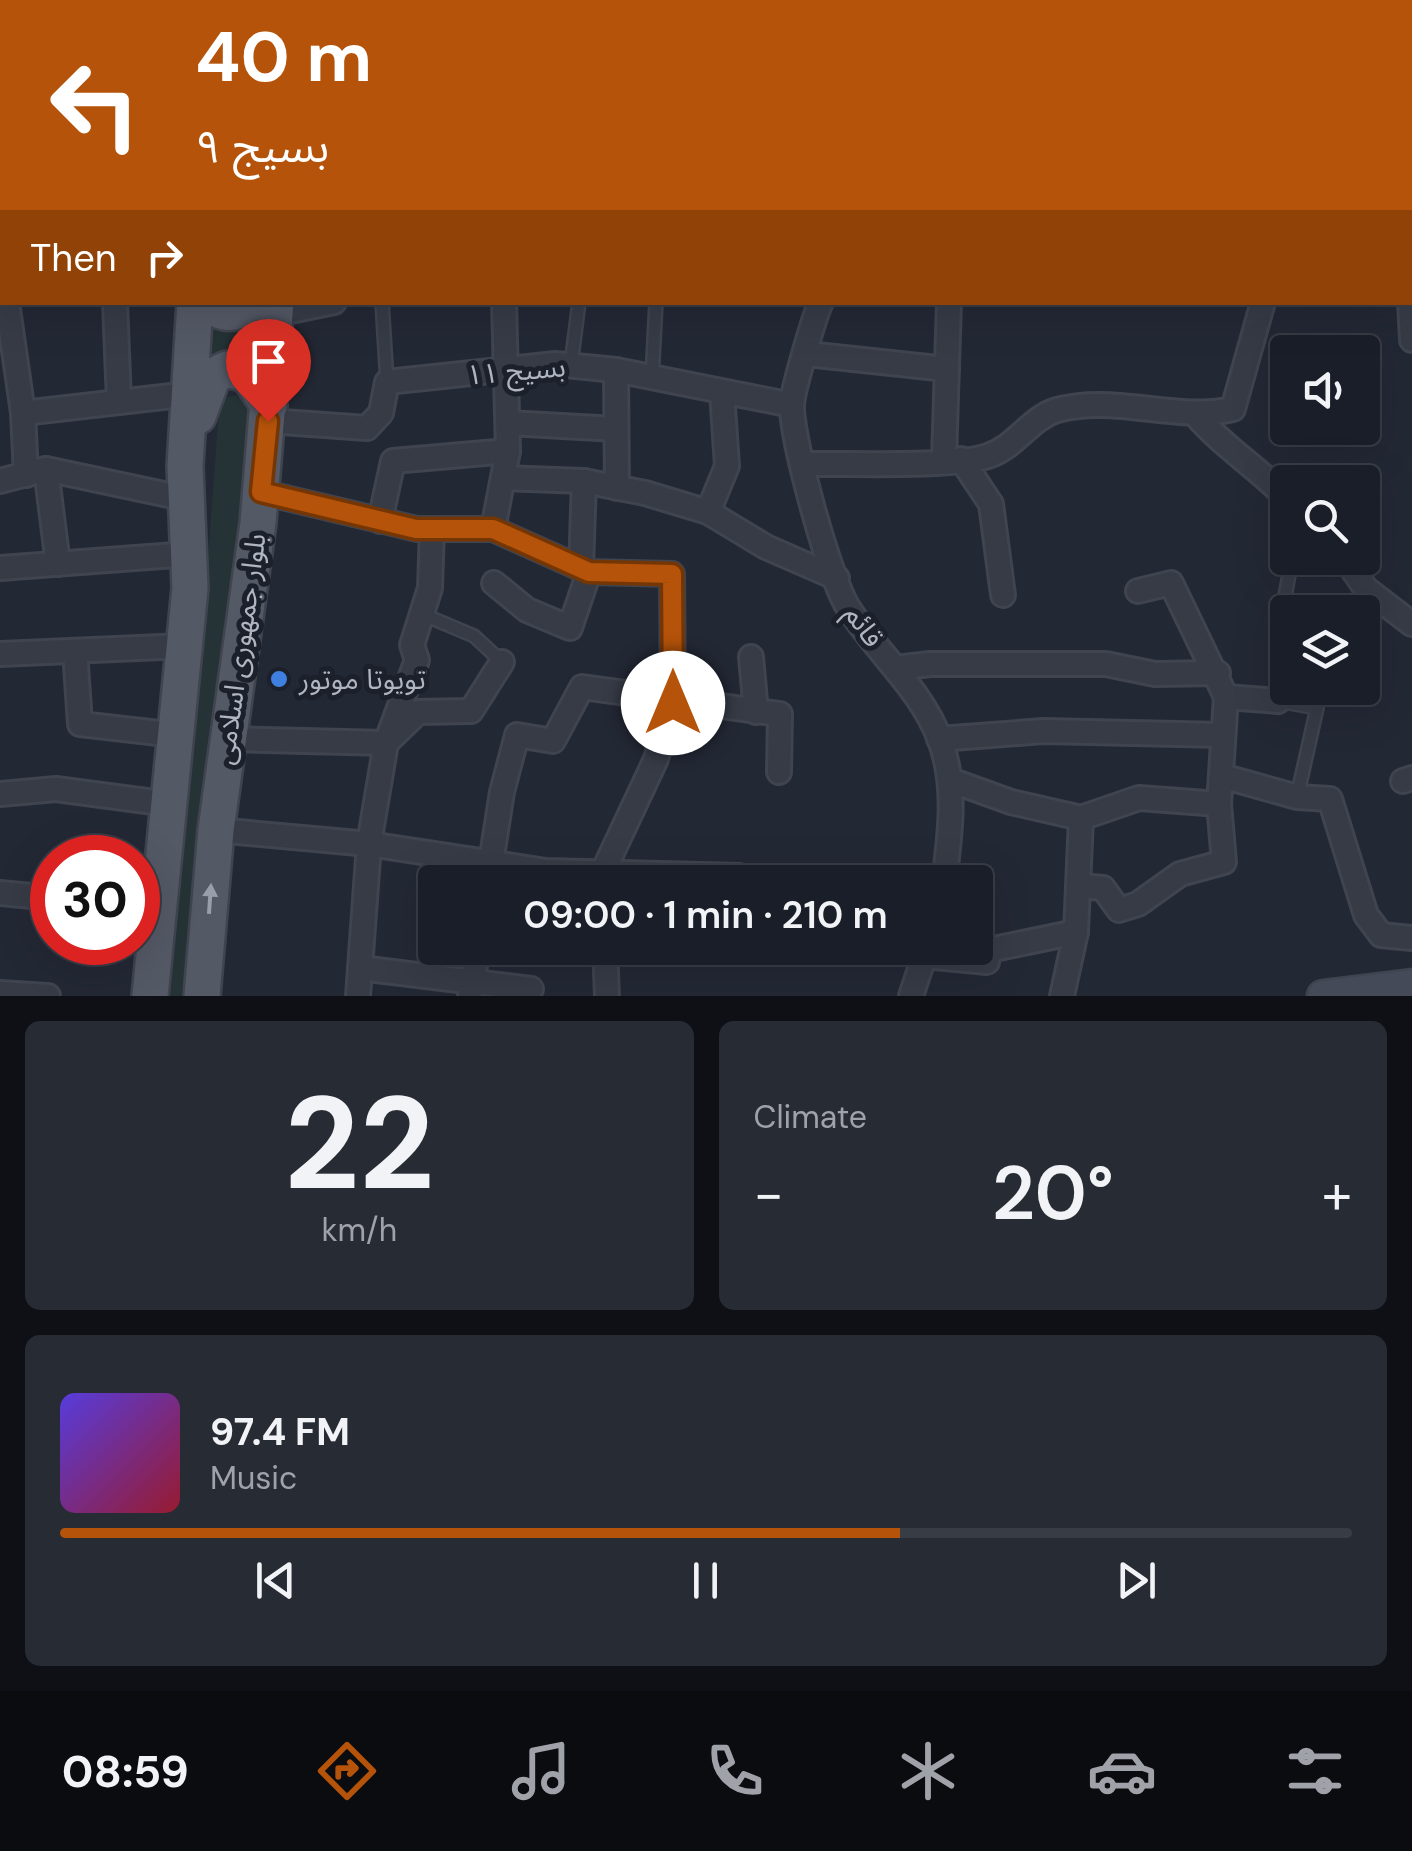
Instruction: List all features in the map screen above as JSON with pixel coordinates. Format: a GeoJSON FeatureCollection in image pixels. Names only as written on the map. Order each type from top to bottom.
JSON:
{"type":"FeatureCollection","features":[{"type":"Feature","properties":{"kind":"main road","name":"بلوار جمهوری اسلامی"},"geometry":{"type":"LineString","coordinates":[[160,848],[169,804],[184,646],[189,394],[196,305]]}},
{"type":"Feature","properties":{"kind":"main road"},"geometry":{"type":"LineString","coordinates":[[212,305],[226,314],[268,306]]}},
{"type":"Feature","properties":{"kind":"main road","name":"بلوار جمهوری اسلامی"},"geometry":{"type":"LineString","coordinates":[[207,987],[216,830],[269,414],[268,306]]}},
{"type":"Feature","properties":{"kind":"main road"},"geometry":{"type":"LineString","coordinates":[[186,483],[203,395],[213,376],[227,369],[247,374],[269,414]]}},
{"type":"Feature","properties":{"kind":"main road","name":"بلوار جمهوری اسلامی"},"geometry":{"type":"LineString","coordinates":[[149,965],[150,996]]}},
{"type":"Feature","properties":{"kind":"main road"},"geometry":{"type":"LineString","coordinates":[[1322,996],[1412,985]]}},
{"type":"Feature","properties":{"kind":"street"},"geometry":{"type":"LineString","coordinates":[[8,305],[8,370],[23,413],[58,564]]}},
{"type":"Feature","properties":{"kind":"street"},"geometry":{"type":"LineString","coordinates":[[115,305],[119,402]]}},
{"type":"Feature","properties":{"kind":"street"},"geometry":{"type":"LineString","coordinates":[[493,529],[508,451],[504,305]]}},
{"type":"Feature","properties":{"kind":"street","name":"قائم"},"geometry":{"type":"LineString","coordinates":[[819,305],[792,405],[804,464],[847,607],[896,668],[940,739],[950,780],[946,865]]}},
{"type":"Feature","properties":{"kind":"street"},"geometry":{"type":"LineString","coordinates":[[949,305],[947,368],[952,459],[991,504],[1004,596]]}},
{"type":"Feature","properties":{"kind":"street"},"geometry":{"type":"LineString","coordinates":[[804,464],[983,458],[1012,447],[1054,410],[1090,406],[1195,414],[1233,409],[1241,394],[1261,305]]}},
{"type":"Feature","properties":{"kind":"street"},"geometry":{"type":"LineString","coordinates":[[1410,305],[1412,340]]}},
{"type":"Feature","properties":{"kind":"street"},"geometry":{"type":"LineString","coordinates":[[808,354],[947,368]]}},
{"type":"Feature","properties":{"kind":"street","name":"بسیج ۱۱"},"geometry":{"type":"LineString","coordinates":[[387,382],[571,365],[616,370],[792,405]]}},
{"type":"Feature","properties":{"kind":"street"},"geometry":{"type":"LineString","coordinates":[[616,370],[617,488]]}},
{"type":"Feature","properties":{"kind":"street"},"geometry":{"type":"LineString","coordinates":[[269,414],[367,428],[381,413],[387,382]]}},
{"type":"Feature","properties":{"kind":"street"},"geometry":{"type":"LineString","coordinates":[[708,512],[727,466],[722,392]]}},
{"type":"Feature","properties":{"kind":"street"},"geometry":{"type":"LineString","coordinates":[[23,413],[189,394]]}},
{"type":"Feature","properties":{"kind":"street"},"geometry":{"type":"LineString","coordinates":[[1195,414],[1215,438],[1244,454],[1270,481]]}},
{"type":"Feature","properties":{"kind":"street"},"geometry":{"type":"LineString","coordinates":[[508,423],[616,429]]}},
{"type":"Feature","properties":{"kind":"street"},"geometry":{"type":"LineString","coordinates":[[380,521],[393,461],[508,451]]}},
{"type":"Feature","properties":{"kind":"street"},"geometry":{"type":"LineString","coordinates":[[0,482],[36,472],[186,483]]}},
{"type":"Feature","properties":{"kind":"street"},"geometry":{"type":"LineString","coordinates":[[503,478],[584,481],[708,512],[766,547],[837,578]]}},
{"type":"Feature","properties":{"kind":"street"},"geometry":{"type":"LineString","coordinates":[[494,583],[527,610],[570,628],[585,570],[584,481]]}},
{"type":"Feature","properties":{"kind":"street"},"geometry":{"type":"LineString","coordinates":[[261,492],[380,521],[432,529],[493,529],[585,570],[672,574],[673,703],[656,759],[608,865]]}},
{"type":"Feature","properties":{"kind":"street"},"geometry":{"type":"LineString","coordinates":[[358,996],[369,844],[386,743],[417,660],[412,644],[430,588],[432,529]]}},
{"type":"Feature","properties":{"kind":"street"},"geometry":{"type":"LineString","coordinates":[[0,568],[188,554]]}},
{"type":"Feature","properties":{"kind":"street"},"geometry":{"type":"LineString","coordinates":[[1357,575],[1366,589],[1412,624]]}},
{"type":"Feature","properties":{"kind":"street"},"geometry":{"type":"LineString","coordinates":[[1079,886],[1102,888],[1119,910],[1138,904],[1180,874],[1224,862],[1218,804],[1226,698],[1218,673],[1197,644],[1172,583],[1138,591]]}},
{"type":"Feature","properties":{"kind":"street"},"geometry":{"type":"LineString","coordinates":[[0,654],[184,646]]}},
{"type":"Feature","properties":{"kind":"street"},"geometry":{"type":"LineString","coordinates":[[76,650],[80,724],[176,735]]}},
{"type":"Feature","properties":{"kind":"street"},"geometry":{"type":"LineString","coordinates":[[752,657],[756,712]]}},
{"type":"Feature","properties":{"kind":"street"},"geometry":{"type":"LineString","coordinates":[[228,739],[386,743],[418,712],[471,711],[502,662]]}},
{"type":"Feature","properties":{"kind":"street"},"geometry":{"type":"LineString","coordinates":[[896,668],[930,664],[1106,664],[1155,674],[1218,673]]}},
{"type":"Feature","properties":{"kind":"street"},"geometry":{"type":"LineString","coordinates":[[491,865],[517,735],[553,741],[582,688],[673,703],[780,714],[779,772]]}},
{"type":"Feature","properties":{"kind":"street"},"geometry":{"type":"LineString","coordinates":[[1226,698],[1270,701]]}},
{"type":"Feature","properties":{"kind":"street"},"geometry":{"type":"LineString","coordinates":[[940,739],[1044,731],[1222,735]]}},
{"type":"Feature","properties":{"kind":"street"},"geometry":{"type":"LineString","coordinates":[[1222,776],[1297,797],[1330,799],[1366,915],[1381,935],[1412,938]]}},
{"type":"Feature","properties":{"kind":"street"},"geometry":{"type":"LineString","coordinates":[[950,780],[1011,802],[1081,818],[1138,798],[1218,804]]}},
{"type":"Feature","properties":{"kind":"street"},"geometry":{"type":"LineString","coordinates":[[0,794],[56,789],[169,804]]}},
{"type":"Feature","properties":{"kind":"street"},"geometry":{"type":"LineString","coordinates":[[1062,996],[1076,932],[1081,818]]}},
{"type":"Feature","properties":{"kind":"street"},"geometry":{"type":"LineString","coordinates":[[216,830],[369,844],[453,865]]}},
{"type":"Feature","properties":{"kind":"street"},"geometry":{"type":"LineString","coordinates":[[0,893],[30,896]]}},
{"type":"Feature","properties":{"kind":"street"},"geometry":{"type":"LineString","coordinates":[[993,949],[1076,932]]}},
{"type":"Feature","properties":{"kind":"street"},"geometry":{"type":"LineString","coordinates":[[606,965],[607,996]]}},
{"type":"Feature","properties":{"kind":"street"},"geometry":{"type":"LineString","coordinates":[[911,996],[922,965]]}},
{"type":"Feature","properties":{"kind":"street"},"geometry":{"type":"LineString","coordinates":[[360,968],[472,989],[531,989]]}},
{"type":"Feature","properties":{"kind":"street"},"geometry":{"type":"LineString","coordinates":[[0,993],[48,996]]}},
{"type":"Feature","properties":{"kind":"lane"},"geometry":{"type":"LineString","coordinates":[[382,305],[387,382]]}},
{"type":"Feature","properties":{"kind":"lane"},"geometry":{"type":"LineString","coordinates":[[571,365],[580,305]]}},
{"type":"Feature","properties":{"kind":"lane"},"geometry":{"type":"LineString","coordinates":[[652,378],[656,305]]}},
{"type":"Feature","properties":{"kind":"lane"},"geometry":{"type":"LineString","coordinates":[[422,614],[474,636],[502,662]]}},
{"type":"Feature","properties":{"kind":"lane"},"geometry":{"type":"LineString","coordinates":[[1297,797],[1318,708],[1301,705]]}},
{"type":"Feature","properties":{"kind":"shaded area"},"geometry":{"type":"Polygon","coordinates":[[[265,305],[259,369],[248,356],[233,354],[202,377],[206,314],[265,305]]]}},
{"type":"Feature","properties":{"kind":"shaded area"},"geometry":{"type":"Polygon","coordinates":[[[236,395],[247,407],[249,438],[182,996],[168,996],[197,711],[218,422],[224,398],[236,395]]]}},
{"type":"Feature","properties":{"kind":"place","name":"تویوتا موتور"},"geometry":{"type":"Point","coordinates":[279,679]}},
{"type":"Feature","properties":{"kind":"route"},"geometry":{"type":"LineString","coordinates":[[268,421],[261,492],[416,529],[493,529],[589,572],[672,574],[673,703]]}}]}
